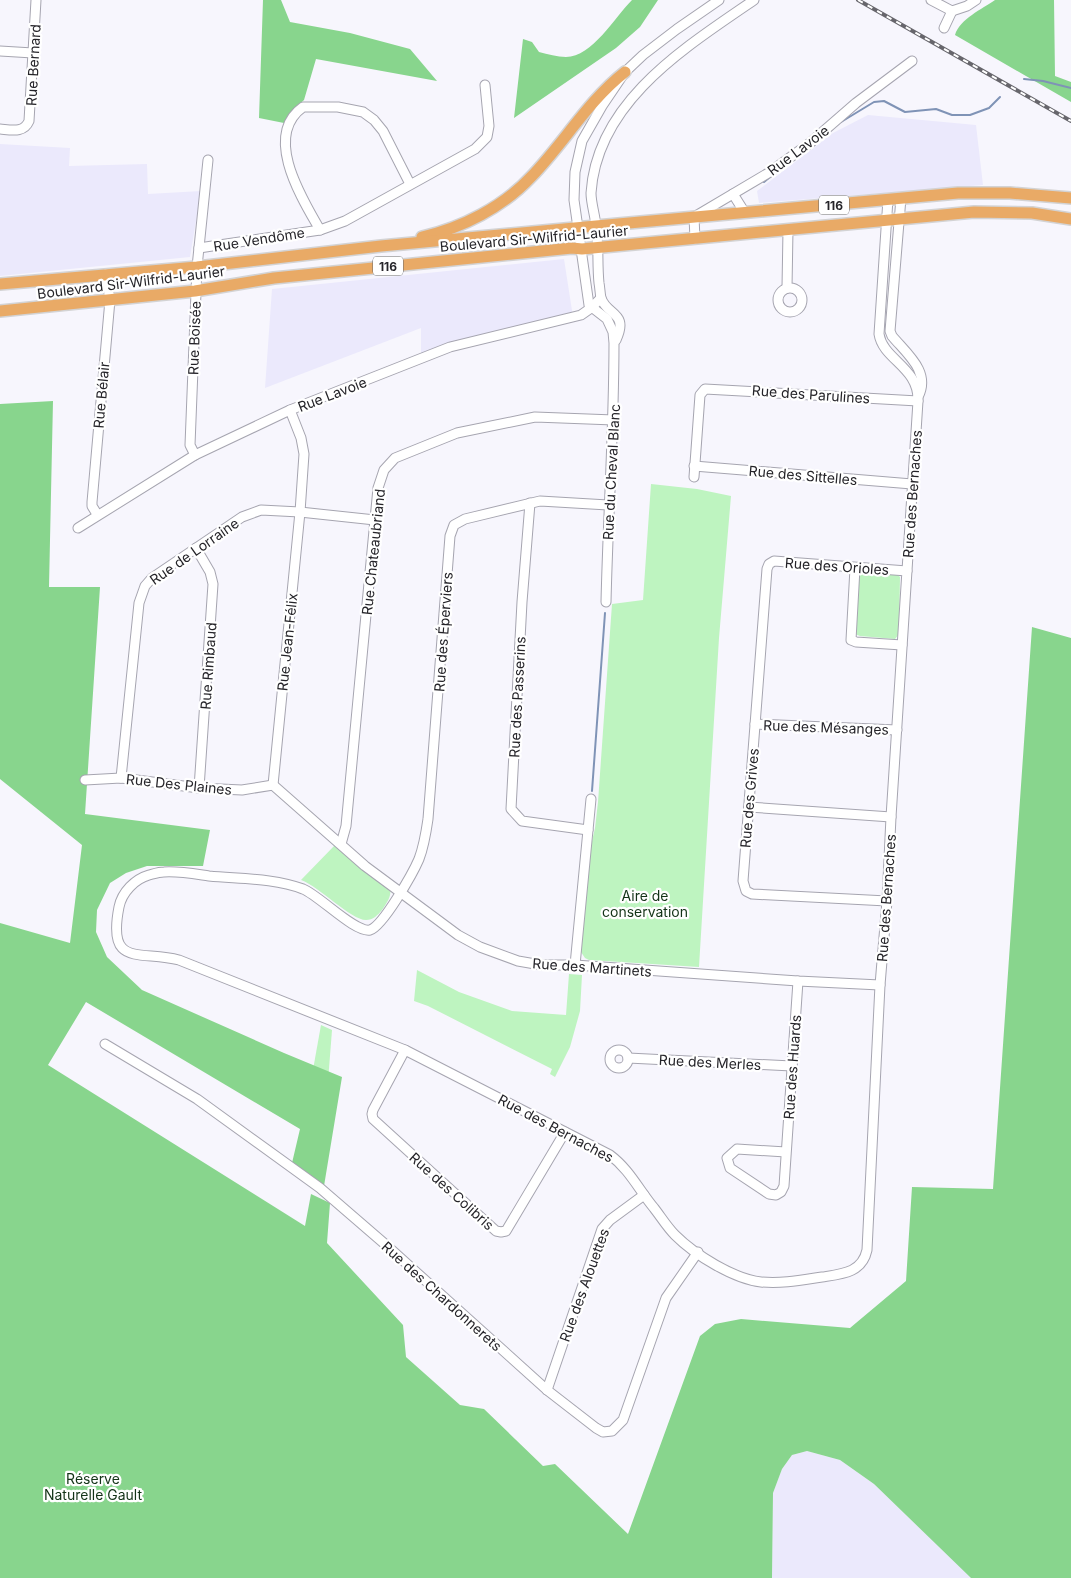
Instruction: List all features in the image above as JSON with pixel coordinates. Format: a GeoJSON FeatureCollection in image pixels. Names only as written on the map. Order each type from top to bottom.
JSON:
{"type":"FeatureCollection","features":[{"type":"Feature","properties":{"kind":"main road"},"geometry":{"type":"LineString","coordinates":[[381,246],[443,232],[492,208],[513,194],[548,159],[605,90],[625,72]]}},
{"type":"Feature","properties":{"kind":"main road","name":"Boulevard Sir-Wilfrid-Laurier"},"geometry":{"type":"LineString","coordinates":[[0,284],[197,266],[381,246],[888,199],[986,192],[1040,194],[1071,198]]}},
{"type":"Feature","properties":{"kind":"main road","name":"Boulevard Sir-Wilfrid-Laurier"},"geometry":{"type":"LineString","coordinates":[[0,311],[195,291],[274,278],[899,218],[983,212],[1032,213],[1071,219]]}},
{"type":"Feature","properties":{"kind":"street","name":"Rue Bernard"},"geometry":{"type":"LineString","coordinates":[[0,129],[19,130],[25,128],[30,119],[36,0]]}},
{"type":"Feature","properties":{"kind":"street"},"geometry":{"type":"LineString","coordinates":[[591,308],[588,300],[574,200],[575,172],[582,140],[625,72],[643,55],[719,0]]}},
{"type":"Feature","properties":{"kind":"street"},"geometry":{"type":"LineString","coordinates":[[601,298],[597,264],[598,246],[591,194],[597,158],[614,123],[637,92],[657,71],[690,44],[754,0]]}},
{"type":"Feature","properties":{"kind":"street"},"geometry":{"type":"LineString","coordinates":[[931,0],[952,11],[967,6],[976,0]]}},
{"type":"Feature","properties":{"kind":"street"},"geometry":{"type":"LineString","coordinates":[[944,28],[952,11]]}},
{"type":"Feature","properties":{"kind":"street"},"geometry":{"type":"LineString","coordinates":[[0,51],[33,53]]}},
{"type":"Feature","properties":{"kind":"street","name":"Rue Lavoie"},"geometry":{"type":"LineString","coordinates":[[694,217],[770,172],[810,143],[856,104],[912,61]]}},
{"type":"Feature","properties":{"kind":"street","name":"Rue Vendôme"},"geometry":{"type":"LineString","coordinates":[[199,248],[320,230],[345,221],[475,149],[487,136],[489,126],[485,86]]}},
{"type":"Feature","properties":{"kind":"street","name":"Rue Vendôme"},"geometry":{"type":"LineString","coordinates":[[320,230],[301,196],[290,170],[286,148],[289,125],[298,110],[303,107],[338,107],[363,112],[374,120],[383,131],[410,184]]}},
{"type":"Feature","properties":{"kind":"street","name":"Rue Boisée"},"geometry":{"type":"LineString","coordinates":[[195,455],[190,445],[195,291],[208,160]]}},
{"type":"Feature","properties":{"kind":"street"},"geometry":{"type":"LineString","coordinates":[[733,194],[745,213]]}},
{"type":"Feature","properties":{"kind":"street","name":"Rue des Bernaches"},"geometry":{"type":"LineString","coordinates":[[901,198],[890,331],[918,367],[921,374],[922,390],[918,399]]}},
{"type":"Feature","properties":{"kind":"street","name":"Rue des Bernaches"},"geometry":{"type":"LineString","coordinates":[[400,891],[388,913],[377,926],[370,930],[363,930],[311,893],[289,885],[268,881],[164,872],[142,878],[124,894],[117,919],[117,936],[123,950],[130,954],[179,960],[405,1050],[610,1155],[626,1169],[644,1196],[674,1234],[698,1252],[742,1278],[774,1283],[846,1274],[858,1268],[867,1250],[880,985],[887,901],[918,399],[914,380],[880,339],[888,199]]}},
{"type":"Feature","properties":{"kind":"street"},"geometry":{"type":"LineString","coordinates":[[694,217],[695,239]]}},
{"type":"Feature","properties":{"kind":"street"},"geometry":{"type":"LineString","coordinates":[[786,288],[788,230]]}},
{"type":"Feature","properties":{"kind":"street","name":"Rue Bélair"},"geometry":{"type":"LineString","coordinates":[[98,514],[92,506],[92,502],[110,300],[106,274]]}},
{"type":"Feature","properties":{"kind":"street","name":"Rue Lavoie"},"geometry":{"type":"LineString","coordinates":[[78,528],[195,455],[290,410],[450,347],[573,317],[591,308],[601,298]]}},
{"type":"Feature","properties":{"kind":"street","name":"Rue du Cheval Blanc"},"geometry":{"type":"LineString","coordinates":[[601,298],[619,318],[620,329],[614,343]]}},
{"type":"Feature","properties":{"kind":"street","name":"Rue du Cheval Blanc"},"geometry":{"type":"LineString","coordinates":[[591,308],[607,319],[613,332],[614,343],[614,420],[608,505],[606,602]]}},
{"type":"Feature","properties":{"kind":"street"},"geometry":{"type":"LineString","coordinates":[[880,319],[891,320]]}},
{"type":"Feature","properties":{"kind":"street","name":"Rue des Parulines"},"geometry":{"type":"LineString","coordinates":[[694,466],[700,395],[705,389],[918,399]]}},
{"type":"Feature","properties":{"kind":"street","name":"Rue Jean-Félix"},"geometry":{"type":"LineString","coordinates":[[273,785],[304,454],[301,438],[290,410]]}},
{"type":"Feature","properties":{"kind":"street","name":"Rue Chateaubriand"},"geometry":{"type":"LineString","coordinates":[[341,844],[346,826],[378,488],[389,463],[402,454],[456,433],[535,417],[614,420]]}},
{"type":"Feature","properties":{"kind":"street"},"geometry":{"type":"LineString","coordinates":[[694,466],[694,477]]}},
{"type":"Feature","properties":{"kind":"street","name":"Rue des Sittelles"},"geometry":{"type":"LineString","coordinates":[[694,466],[912,484]]}},
{"type":"Feature","properties":{"kind":"street","name":"Rue des Éperviers"},"geometry":{"type":"LineString","coordinates":[[400,891],[424,846],[428,819],[451,531],[454,525],[465,519],[530,503],[608,505]]}},
{"type":"Feature","properties":{"kind":"street","name":"Rue des Passerins"},"geometry":{"type":"LineString","coordinates":[[530,503],[522,602],[511,809],[522,821],[588,830]]}},
{"type":"Feature","properties":{"kind":"street","name":"Rue de Lorraine"},"geometry":{"type":"LineString","coordinates":[[121,778],[139,603],[142,593],[152,578],[242,517],[252,513],[273,509],[375,520]]}},
{"type":"Feature","properties":{"kind":"street","name":"Rue Rimbaud"},"geometry":{"type":"LineString","coordinates":[[196,548],[210,572],[213,584],[199,788]]}},
{"type":"Feature","properties":{"kind":"street","name":"Rue des Orioles"},"geometry":{"type":"LineString","coordinates":[[769,564],[774,561],[907,571]]}},
{"type":"Feature","properties":{"kind":"street","name":"Rue des Grives"},"geometry":{"type":"LineString","coordinates":[[769,564],[761,634],[742,881],[746,891],[752,894],[887,901]]}},
{"type":"Feature","properties":{"kind":"street"},"geometry":{"type":"LineString","coordinates":[[855,568],[851,640],[856,642],[902,645]]}},
{"type":"Feature","properties":{"kind":"street","name":"Rue des Mésanges"},"geometry":{"type":"LineString","coordinates":[[755,724],[897,730]]}},
{"type":"Feature","properties":{"kind":"street","name":"Rue Des Plaines"},"geometry":{"type":"LineString","coordinates":[[85,780],[121,778],[199,788],[242,790],[273,785]]}},
{"type":"Feature","properties":{"kind":"street"},"geometry":{"type":"LineString","coordinates":[[273,785],[341,844]]}},
{"type":"Feature","properties":{"kind":"street"},"geometry":{"type":"LineString","coordinates":[[575,965],[591,799]]}},
{"type":"Feature","properties":{"kind":"street"},"geometry":{"type":"LineString","coordinates":[[749,808],[891,817]]}},
{"type":"Feature","properties":{"kind":"street","name":"Rue des Martinets"},"geometry":{"type":"LineString","coordinates":[[341,844],[365,866],[458,935],[480,947],[518,961],[541,965],[575,965],[798,982],[880,985]]}},
{"type":"Feature","properties":{"kind":"street","name":"Rue des Huards"},"geometry":{"type":"LineString","coordinates":[[786,1152],[736,1149],[727,1158],[730,1168],[769,1194],[776,1195],[781,1192],[784,1186],[798,982]]}},
{"type":"Feature","properties":{"kind":"street","name":"Rue des Chardonnerets"},"geometry":{"type":"LineString","coordinates":[[106,1044],[197,1099],[320,1188],[547,1390],[583,1420],[604,1432],[612,1431],[623,1420],[666,1298],[698,1252]]}},
{"type":"Feature","properties":{"kind":"street","name":"Rue des Colibris"},"geometry":{"type":"LineString","coordinates":[[405,1050],[373,1110],[373,1119],[496,1231],[506,1231],[565,1132]]}},
{"type":"Feature","properties":{"kind":"street","name":"Rue des Merles"},"geometry":{"type":"LineString","coordinates":[[628,1058],[792,1066]]}},
{"type":"Feature","properties":{"kind":"street","name":"Rue des Alouettes"},"geometry":{"type":"LineString","coordinates":[[547,1390],[602,1229],[610,1220],[644,1196]]}},
{"type":"Feature","properties":{"kind":"shaded area"},"geometry":{"type":"Polygon","coordinates":[[[868,115],[976,125],[983,185],[759,203],[757,191],[833,133],[868,115]]]}},
{"type":"Feature","properties":{"kind":"shaded area"},"geometry":{"type":"Polygon","coordinates":[[[0,144],[70,148],[69,166],[147,164],[148,194],[201,191],[190,257],[0,276],[0,144]]]}},
{"type":"Feature","properties":{"kind":"shaded area"},"geometry":{"type":"Polygon","coordinates":[[[564,259],[573,317],[421,359],[421,328],[265,388],[272,289],[564,259]]]}},
{"type":"Feature","properties":{"kind":"shaded area"},"geometry":{"type":"Polygon","coordinates":[[[807,1451],[840,1460],[874,1484],[971,1578],[772,1578],[773,1493],[782,1469],[792,1455],[807,1451]]]}},
{"type":"Feature","properties":{"kind":"green space"},"geometry":{"type":"Polygon","coordinates":[[[263,0],[281,0],[290,22],[350,33],[410,49],[437,81],[316,59],[304,100],[294,109],[284,123],[259,118],[263,0]]]}},
{"type":"Feature","properties":{"kind":"green space"},"geometry":{"type":"Polygon","coordinates":[[[632,0],[658,0],[640,27],[616,48],[514,118],[523,39],[532,42],[539,52],[563,57],[576,55],[594,43],[632,0]]]}},
{"type":"Feature","properties":{"kind":"green space"},"geometry":{"type":"Polygon","coordinates":[[[995,0],[1054,0],[1055,76],[1071,82],[1071,102],[955,35],[966,19],[995,0]]]}},
{"type":"Feature","properties":{"kind":"green space","name":"Réserve Naturelle Gault"},"geometry":{"type":"Polygon","coordinates":[[[53,401],[49,587],[100,587],[85,814],[210,830],[203,866],[147,866],[126,873],[110,883],[97,910],[96,932],[107,957],[142,990],[342,1077],[324,1186],[292,1163],[300,1129],[86,1002],[48,1065],[305,1226],[311,1194],[330,1203],[327,1243],[403,1325],[406,1357],[460,1405],[484,1409],[543,1466],[555,1464],[628,1534],[700,1336],[715,1324],[741,1319],[850,1328],[906,1281],[912,1187],[993,1189],[1032,627],[1071,638],[1071,1578],[971,1578],[874,1484],[840,1460],[807,1451],[792,1455],[782,1469],[773,1493],[772,1578],[0,1578],[0,923],[70,943],[82,845],[0,779],[0,404],[53,401]]]}},
{"type":"Feature","properties":{"kind":"green space","name":"Aire de conservation"},"geometry":{"type":"Polygon","coordinates":[[[651,484],[697,489],[731,496],[719,638],[699,967],[589,960],[581,952],[590,850],[598,802],[612,604],[643,600],[651,484]]]}},
{"type":"Feature","properties":{"kind":"green space"},"geometry":{"type":"Polygon","coordinates":[[[865,572],[898,575],[900,577],[899,634],[895,639],[855,634],[858,578],[859,575],[865,572]]]}},
{"type":"Feature","properties":{"kind":"green space"},"geometry":{"type":"Polygon","coordinates":[[[335,845],[390,889],[387,903],[377,915],[369,920],[360,919],[352,915],[317,889],[301,880],[335,845]]]}},
{"type":"Feature","properties":{"kind":"green space"},"geometry":{"type":"Polygon","coordinates":[[[417,970],[459,992],[512,1011],[566,1015],[569,974],[582,975],[580,1011],[570,1047],[555,1077],[550,1074],[552,1069],[428,1006],[414,1001],[417,970]]]}},
{"type":"Feature","properties":{"kind":"green space"},"geometry":{"type":"Polygon","coordinates":[[[321,1025],[332,1030],[320,1184],[309,1092],[321,1025]]]}},
{"type":"Feature","properties":{"kind":"waterway"},"geometry":{"type":"LineString","coordinates":[[1024,79],[1043,81],[1071,88]]}},
{"type":"Feature","properties":{"kind":"waterway"},"geometry":{"type":"LineString","coordinates":[[841,122],[874,102],[884,101],[905,112],[936,109],[952,115],[970,115],[989,108],[1000,97]]}},
{"type":"Feature","properties":{"kind":"waterway"},"geometry":{"type":"LineString","coordinates":[[764,182],[770,177]]}},
{"type":"Feature","properties":{"kind":"waterway"},"geometry":{"type":"LineString","coordinates":[[592,791],[605,613]]}},
{"type":"Feature","properties":{"kind":"railway"},"geometry":{"type":"LineString","coordinates":[[858,0],[1071,121]]}}]}
